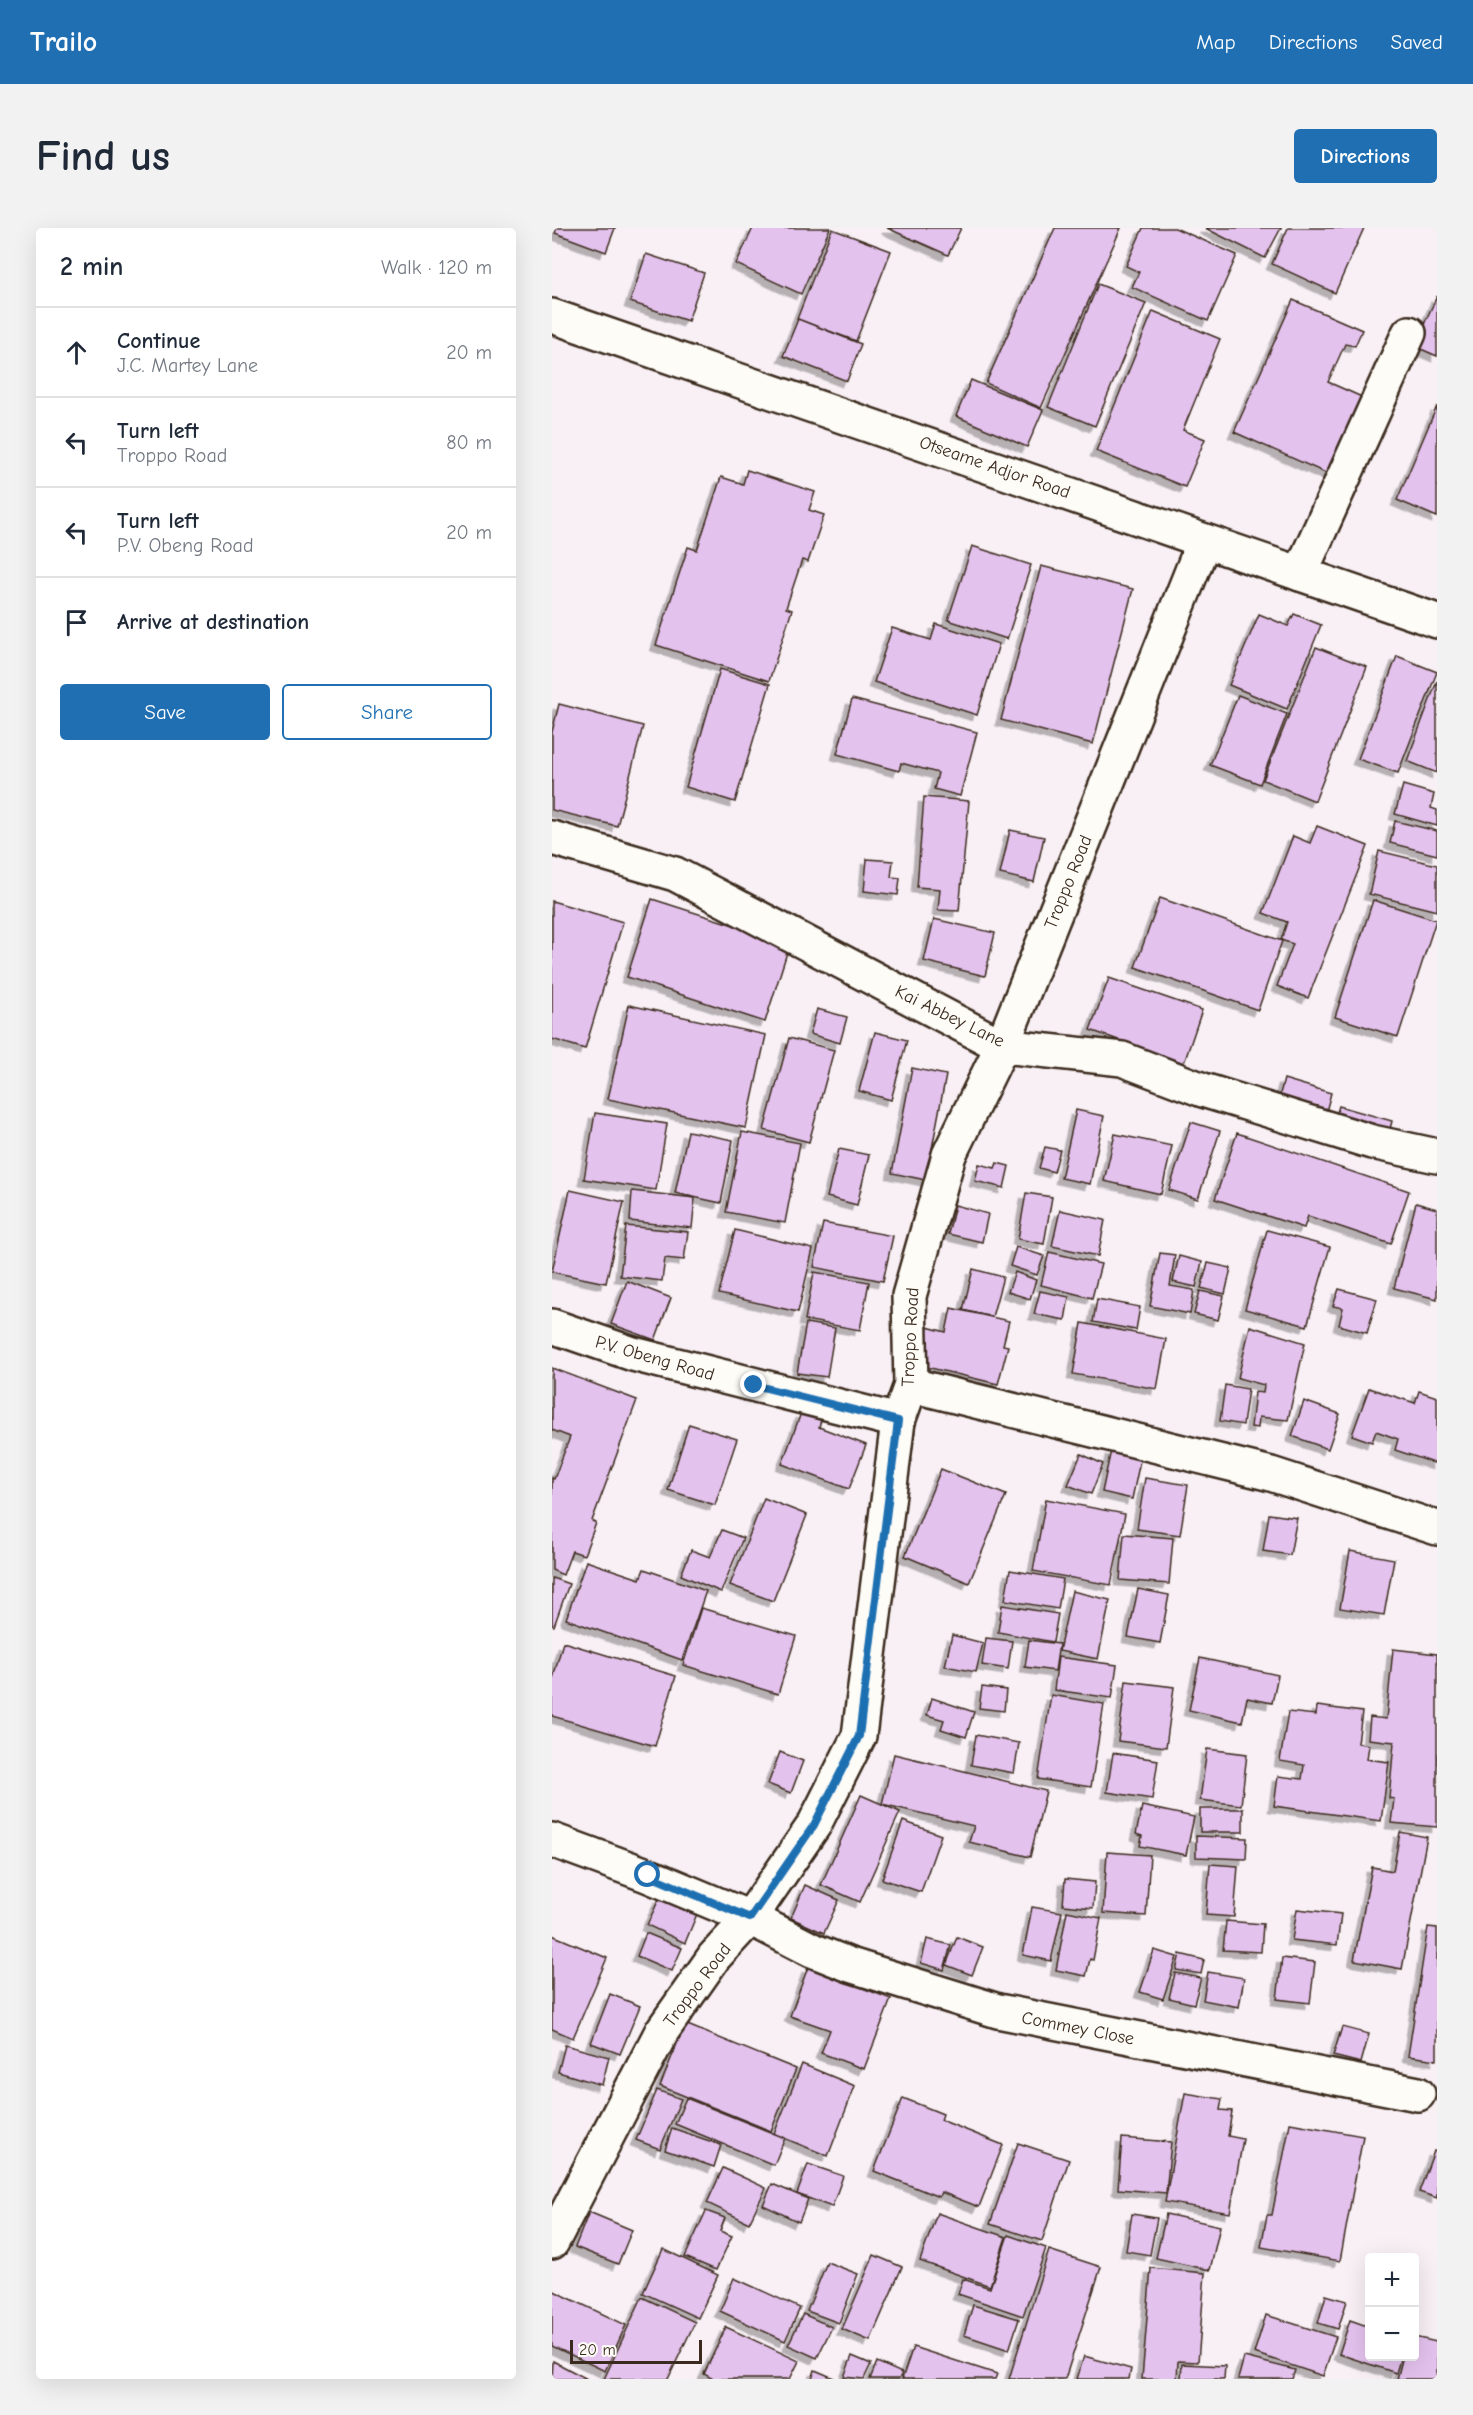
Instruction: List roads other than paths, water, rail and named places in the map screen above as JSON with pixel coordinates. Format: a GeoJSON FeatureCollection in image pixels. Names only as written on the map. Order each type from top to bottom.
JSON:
{"type":"FeatureCollection","features":[{"type":"Feature","properties":{"kind":"street","name":"Otseame Adjor Road"},"geometry":{"type":"LineString","coordinates":[[552,316],[1437,621]]}},
{"type":"Feature","properties":{"kind":"street"},"geometry":{"type":"LineString","coordinates":[[1300,574],[1408,333]]}},
{"type":"Feature","properties":{"kind":"street","name":"Troppo Road"},"geometry":{"type":"LineString","coordinates":[[552,2242],[662,2031],[714,1957],[750,1918],[814,1825],[859,1736],[898,1421],[910,1385],[909,1296],[949,1155],[1002,1046],[1204,541]]}},
{"type":"Feature","properties":{"kind":"street","name":"Kai Abbey Lane"},"geometry":{"type":"LineString","coordinates":[[552,838],[675,874],[1002,1046],[1122,1059],[1203,1090],[1248,1104],[1372,1142],[1437,1156]]}},
{"type":"Feature","properties":{"kind":"street","name":"P.V. Obeng Road"},"geometry":{"type":"LineString","coordinates":[[552,1326],[633,1354],[898,1421]]}},
{"type":"Feature","properties":{"kind":"street"},"geometry":{"type":"LineString","coordinates":[[910,1385],[1271,1474],[1437,1528]]}},
{"type":"Feature","properties":{"kind":"street","name":"Commey Close"},"geometry":{"type":"LineString","coordinates":[[552,1840],[648,1875],[750,1918],[812,1950],[850,1965],[998,2011],[1418,2094]]}}]}
